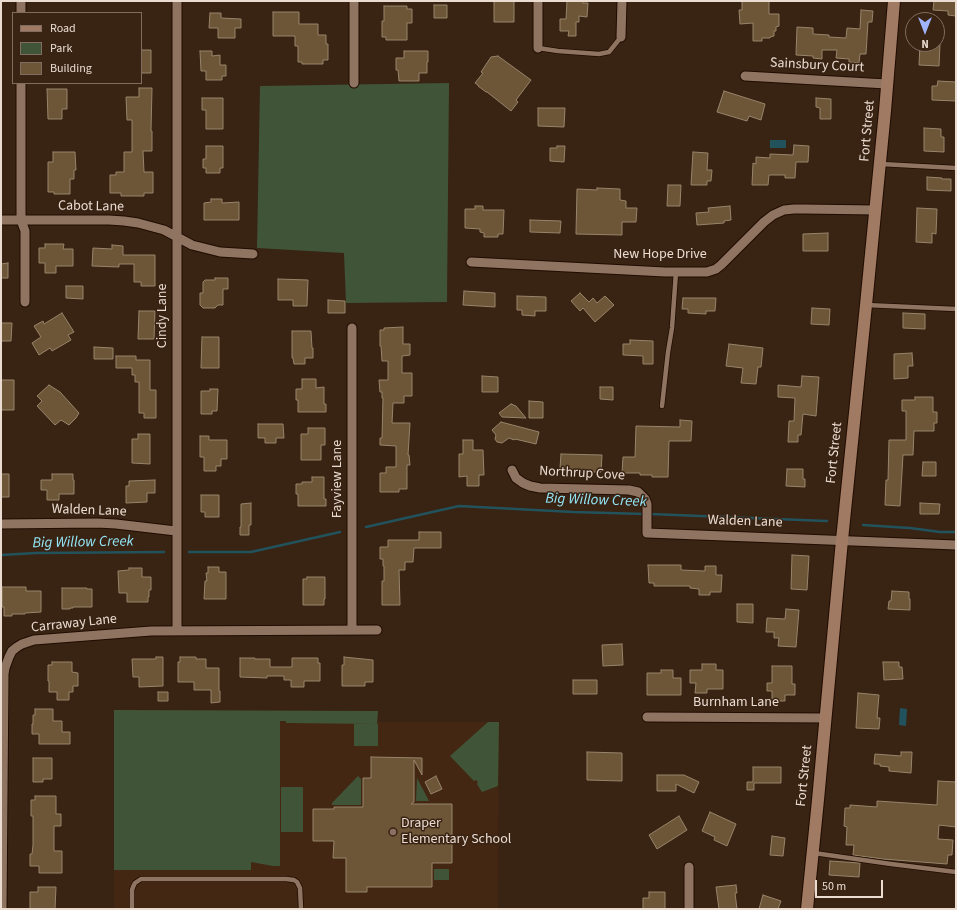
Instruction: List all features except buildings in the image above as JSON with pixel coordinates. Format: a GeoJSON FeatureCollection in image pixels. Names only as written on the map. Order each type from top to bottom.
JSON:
{"type":"FeatureCollection","features":[{"type":"Feature","properties":{"kind":"street"},"geometry":{"type":"LineString","coordinates":[[21,1],[21,12]]}},
{"type":"Feature","properties":{"kind":"street","name":"Cindy Lane"},"geometry":{"type":"LineString","coordinates":[[177,630],[178,1]]}},
{"type":"Feature","properties":{"kind":"street"},"geometry":{"type":"LineString","coordinates":[[354,1],[354,83]]}},
{"type":"Feature","properties":{"kind":"street"},"geometry":{"type":"LineString","coordinates":[[538,1],[538,48]]}},
{"type":"Feature","properties":{"kind":"street"},"geometry":{"type":"LineString","coordinates":[[621,37],[622,1]]}},
{"type":"Feature","properties":{"kind":"street","name":"Fort Street"},"geometry":{"type":"LineString","coordinates":[[807,909],[880,164],[894,1]]}},
{"type":"Feature","properties":{"kind":"street","name":"Sainsbury Court"},"geometry":{"type":"LineString","coordinates":[[745,76],[887,84]]}},
{"type":"Feature","properties":{"kind":"street"},"geometry":{"type":"LineString","coordinates":[[21,84],[21,220],[24,231],[24,302]]}},
{"type":"Feature","properties":{"kind":"street","name":"New Hope Drive"},"geometry":{"type":"LineString","coordinates":[[471,262],[676,272],[707,272],[716,269],[721,265],[764,222],[773,215],[784,210],[875,210]]}},
{"type":"Feature","properties":{"kind":"street","name":"Cabot Lane"},"geometry":{"type":"LineString","coordinates":[[1,220],[124,221],[164,230],[192,245],[220,252],[253,254]]}},
{"type":"Feature","properties":{"kind":"street","name":"Fayview Lane"},"geometry":{"type":"LineString","coordinates":[[352,328],[352,630]]}},
{"type":"Feature","properties":{"kind":"street","name":"Northrup Cove"},"geometry":{"type":"LineString","coordinates":[[512,470],[516,478],[523,483],[540,488],[633,491],[642,495],[645,499],[647,506],[647,529]]}},
{"type":"Feature","properties":{"kind":"street","name":"Walden Lane"},"geometry":{"type":"LineString","coordinates":[[1,524],[97,523],[176,530]]}},
{"type":"Feature","properties":{"kind":"street","name":"Walden Lane"},"geometry":{"type":"LineString","coordinates":[[647,529],[842,540],[956,544]]}},
{"type":"Feature","properties":{"kind":"street","name":"Carraway Lane"},"geometry":{"type":"LineString","coordinates":[[2,909],[4,674],[12,651],[22,644],[34,640],[151,631],[376,630]]}},
{"type":"Feature","properties":{"kind":"street","name":"Burnham Lane"},"geometry":{"type":"LineString","coordinates":[[647,717],[826,718]]}},
{"type":"Feature","properties":{"kind":"street"},"geometry":{"type":"LineString","coordinates":[[689,867],[690,909]]}},
{"type":"Feature","properties":{"kind":"lane"},"geometry":{"type":"LineString","coordinates":[[538,48],[558,52],[599,54],[609,52],[621,37]]}},
{"type":"Feature","properties":{"kind":"lane"},"geometry":{"type":"LineString","coordinates":[[880,164],[956,168]]}},
{"type":"Feature","properties":{"kind":"lane"},"geometry":{"type":"LineString","coordinates":[[662,406],[672,328],[676,272]]}},
{"type":"Feature","properties":{"kind":"lane"},"geometry":{"type":"LineString","coordinates":[[866,305],[956,309]]}},
{"type":"Feature","properties":{"kind":"lane"},"geometry":{"type":"LineString","coordinates":[[812,852],[956,872]]}},
{"type":"Feature","properties":{"kind":"lane"},"geometry":{"type":"LineString","coordinates":[[132,909],[132,890],[135,883],[141,879],[286,879],[294,880],[299,885],[301,891],[301,909]]}},
{"type":"Feature","properties":{"kind":"shaded area"},"geometry":{"type":"Polygon","coordinates":[[[114,710],[378,711],[378,722],[499,722],[498,909],[114,909],[114,710]]]}},
{"type":"Feature","properties":{"kind":"green space"},"geometry":{"type":"Polygon","coordinates":[[[449,83],[447,302],[346,303],[344,253],[257,248],[260,86],[449,83]]]}},
{"type":"Feature","properties":{"kind":"green space"},"geometry":{"type":"Polygon","coordinates":[[[114,710],[378,711],[377,724],[286,723],[286,721],[280,721],[280,866],[251,862],[251,870],[114,870],[114,710]]]}},
{"type":"Feature","properties":{"kind":"green space"},"geometry":{"type":"Polygon","coordinates":[[[488,722],[499,722],[498,786],[482,792],[477,784],[478,782],[476,780],[474,781],[450,756],[488,722]]]}},
{"type":"Feature","properties":{"kind":"green space"},"geometry":{"type":"Polygon","coordinates":[[[354,724],[378,724],[378,746],[354,746],[354,724]]]}},
{"type":"Feature","properties":{"kind":"green space"},"geometry":{"type":"Polygon","coordinates":[[[358,776],[361,779],[361,805],[332,805],[332,803],[358,776]]]}},
{"type":"Feature","properties":{"kind":"green space"},"geometry":{"type":"Polygon","coordinates":[[[417,778],[429,801],[416,801],[417,778]]]}},
{"type":"Feature","properties":{"kind":"green space"},"geometry":{"type":"Polygon","coordinates":[[[281,787],[303,787],[303,832],[281,832],[281,787]]]}},
{"type":"Feature","properties":{"kind":"green space"},"geometry":{"type":"Polygon","coordinates":[[[434,869],[449,869],[449,880],[434,880],[434,869]]]}},
{"type":"Feature","properties":{"kind":"water"},"geometry":{"type":"Polygon","coordinates":[[[770,140],[786,140],[786,148],[770,148],[770,140]]]}},
{"type":"Feature","properties":{"kind":"water"},"geometry":{"type":"Polygon","coordinates":[[[900,708],[907,709],[906,726],[899,725],[900,708]]]}},
{"type":"Feature","properties":{"kind":"waterway","name":"Big Willow Creek"},"geometry":{"type":"LineString","coordinates":[[366,527],[459,506],[645,514]]}},
{"type":"Feature","properties":{"kind":"waterway","name":"Big Willow Creek"},"geometry":{"type":"LineString","coordinates":[[650,514],[827,521]]}},
{"type":"Feature","properties":{"kind":"waterway","name":"Big Willow Creek"},"geometry":{"type":"LineString","coordinates":[[863,525],[910,528],[940,532],[956,532]]}},
{"type":"Feature","properties":{"kind":"waterway","name":"Big Willow Creek"},"geometry":{"type":"LineString","coordinates":[[189,552],[251,552],[340,532]]}},
{"type":"Feature","properties":{"kind":"waterway","name":"Big Willow Creek"},"geometry":{"type":"LineString","coordinates":[[1,555],[36,553],[164,552]]}},
{"type":"Feature","properties":{"kind":"place","name":"Draper Elementary School"},"geometry":{"type":"Point","coordinates":[393,832]}}]}
